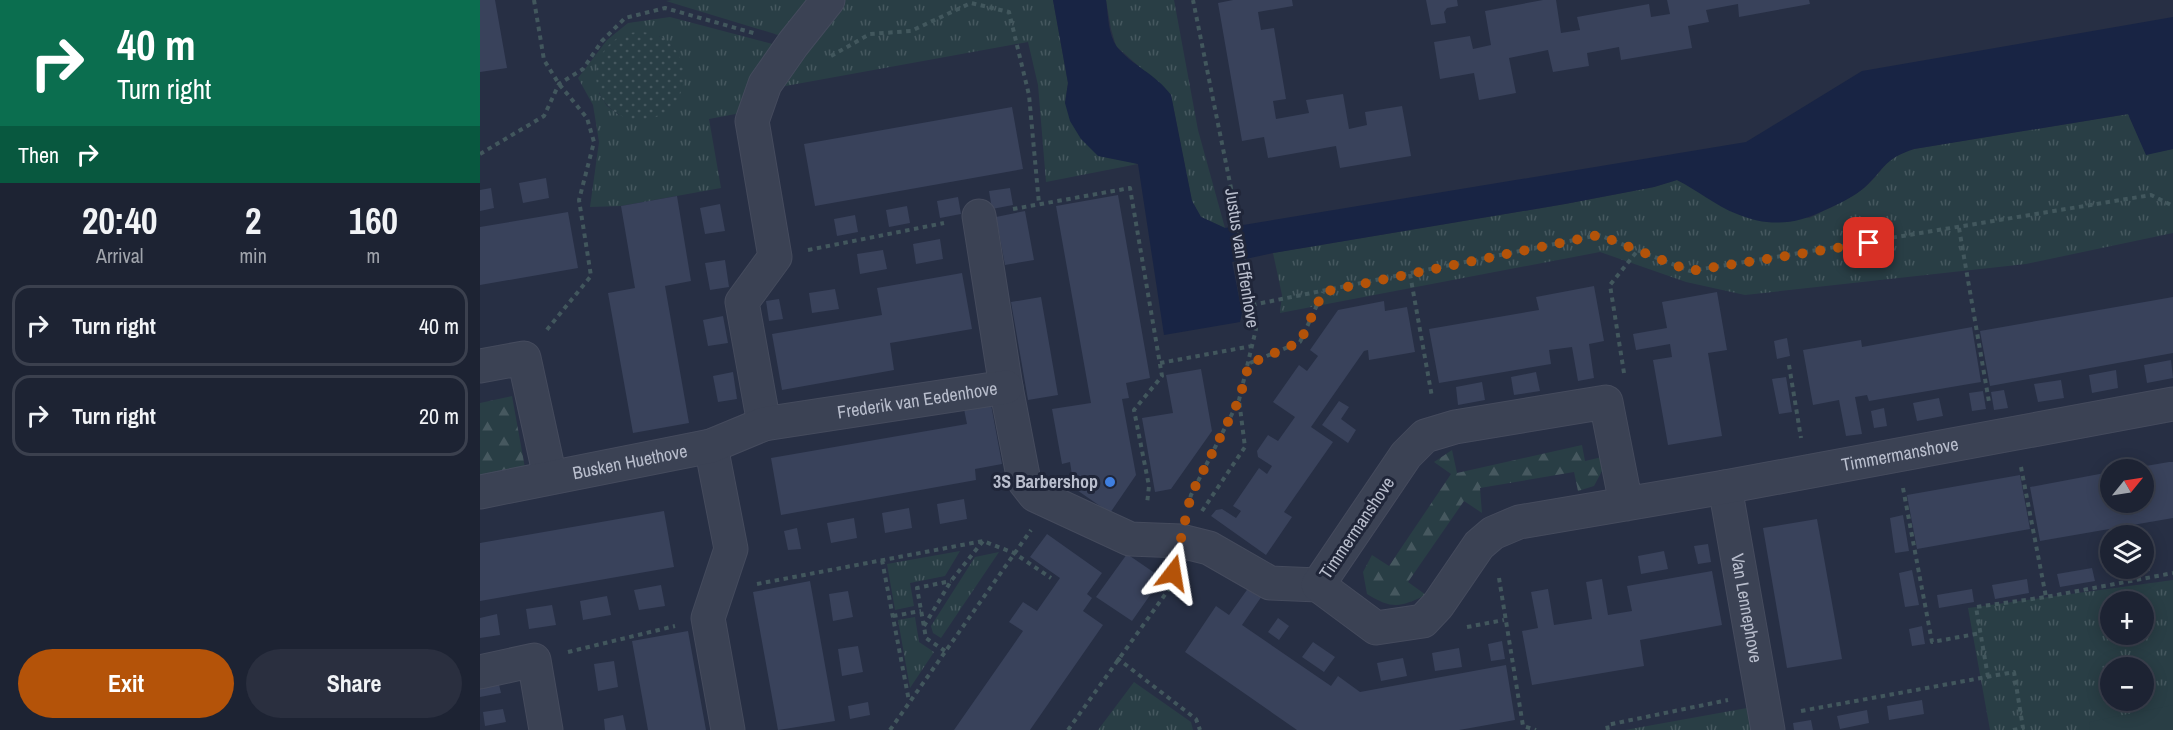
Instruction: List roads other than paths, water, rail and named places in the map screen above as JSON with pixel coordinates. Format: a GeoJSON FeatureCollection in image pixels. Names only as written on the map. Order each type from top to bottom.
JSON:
{"type":"FeatureCollection","features":[{"type":"Feature","properties":{"kind":"street"},"geometry":{"type":"LineString","coordinates":[[765,424],[742,302],[775,257],[752,121],[765,84],[828,0]]}},
{"type":"Feature","properties":{"kind":"street","name":"Frederik van Eedenhove"},"geometry":{"type":"LineString","coordinates":[[711,446],[765,424],[1006,387],[979,216]]}},
{"type":"Feature","properties":{"kind":"street","name":"Busken Huethove"},"geometry":{"type":"LineString","coordinates":[[480,366],[524,358],[550,477]]}},
{"type":"Feature","properties":{"kind":"street"},"geometry":{"type":"LineString","coordinates":[[1006,387],[1024,481],[1035,495],[1130,539],[1181,541],[1209,548],[1270,583],[1318,585]]}},
{"type":"Feature","properties":{"kind":"street","name":"Timmermanshove"},"geometry":{"type":"LineString","coordinates":[[1626,504],[1606,402],[1455,427],[1425,436],[1406,455],[1318,585],[1376,628],[1423,621],[1438,606],[1479,544],[1493,533],[1519,522],[1626,504],[1725,487],[2173,404]]}},
{"type":"Feature","properties":{"kind":"street"},"geometry":{"type":"LineString","coordinates":[[711,446],[731,549],[713,605],[728,730]]}},
{"type":"Feature","properties":{"kind":"street","name":"Busken Huethove"},"geometry":{"type":"LineString","coordinates":[[480,492],[711,446]]}},
{"type":"Feature","properties":{"kind":"street","name":"Van Lennephove"},"geometry":{"type":"LineString","coordinates":[[1725,487],[1765,714]]}},
{"type":"Feature","properties":{"kind":"street"},"geometry":{"type":"LineString","coordinates":[[480,672],[534,660],[546,730]]}},
{"type":"Feature","properties":{"kind":"water"},"geometry":{"type":"Polygon","coordinates":[[[1053,0],[1106,0],[1110,31],[1117,47],[1158,81],[1171,95],[1192,201],[1201,217],[1225,228],[1746,142],[1862,71],[2173,17],[2173,149],[2146,155],[2128,114],[1914,149],[1891,160],[1865,187],[1851,197],[1814,215],[1792,221],[1771,222],[1748,218],[1722,207],[1677,180],[1654,187],[1565,204],[1273,253],[1232,262],[1242,313],[1240,322],[1164,335],[1138,164],[1098,156],[1081,139],[1070,121],[1065,103],[1068,83],[1053,0]]]}},
{"type":"Feature","properties":{"kind":"place","name":"3S Barbershop"},"geometry":{"type":"Point","coordinates":[1110,482]}}]}
